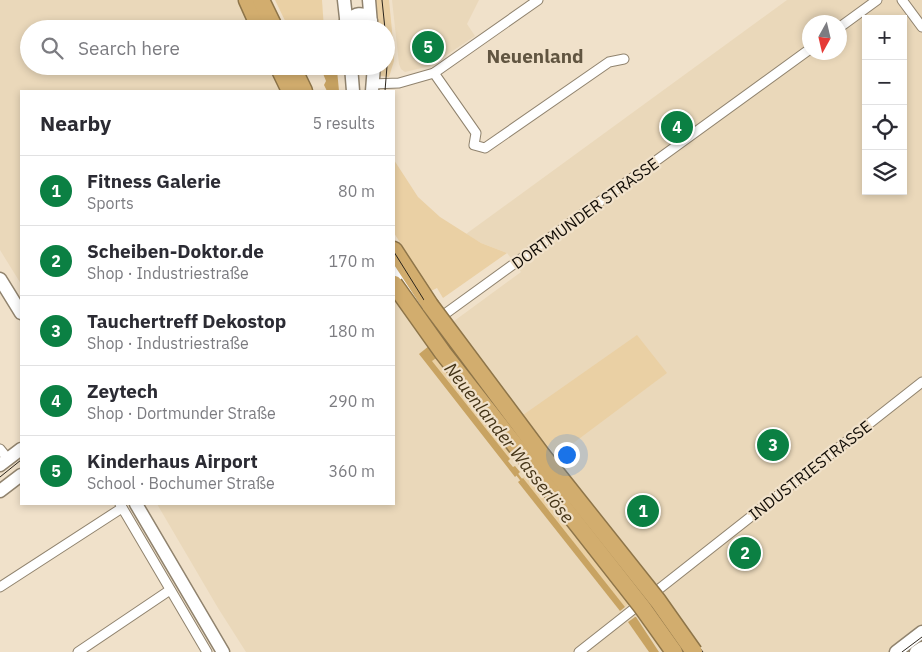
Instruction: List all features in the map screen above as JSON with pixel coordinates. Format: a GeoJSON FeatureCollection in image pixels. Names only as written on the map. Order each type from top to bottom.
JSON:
{"type":"FeatureCollection","features":[{"type":"Feature","properties":{"kind":"highway"},"geometry":{"type":"LineString","coordinates":[[247,0],[256,20]]}},
{"type":"Feature","properties":{"kind":"highway"},"geometry":{"type":"LineString","coordinates":[[261,0],[271,20]]}},
{"type":"Feature","properties":{"kind":"highway"},"geometry":{"type":"LineString","coordinates":[[268,0],[274,20]]}},
{"type":"Feature","properties":{"kind":"highway"},"geometry":{"type":"LineString","coordinates":[[282,75],[290,90]]}},
{"type":"Feature","properties":{"kind":"highway"},"geometry":{"type":"LineString","coordinates":[[296,75],[304,90]]}},
{"type":"Feature","properties":{"kind":"highway"},"geometry":{"type":"LineString","coordinates":[[395,252],[430,306],[485,381],[658,601],[694,652]]}},
{"type":"Feature","properties":{"kind":"highway"},"geometry":{"type":"LineString","coordinates":[[395,285],[448,361],[630,592],[674,652]]}},
{"type":"Feature","properties":{"kind":"street"},"geometry":{"type":"LineString","coordinates":[[344,0],[346,20]]}},
{"type":"Feature","properties":{"kind":"street"},"geometry":{"type":"LineString","coordinates":[[369,0],[371,20]]}},
{"type":"Feature","properties":{"kind":"street"},"geometry":{"type":"LineString","coordinates":[[373,75],[372,88],[434,73],[538,0]]}},
{"type":"Feature","properties":{"kind":"street"},"geometry":{"type":"LineString","coordinates":[[847,22],[877,0]]}},
{"type":"Feature","properties":{"kind":"street"},"geometry":{"type":"LineString","coordinates":[[902,0],[922,26]]}},
{"type":"Feature","properties":{"kind":"street"},"geometry":{"type":"LineString","coordinates":[[350,20],[355,14],[360,13],[367,16],[369,20]]}},
{"type":"Feature","properties":{"kind":"street","name":"DORTMUNDER STRASSE"},"geometry":{"type":"LineString","coordinates":[[432,323],[802,55]]}},
{"type":"Feature","properties":{"kind":"street"},"geometry":{"type":"LineString","coordinates":[[434,73],[476,134],[474,145],[485,148],[609,62],[624,59]]}},
{"type":"Feature","properties":{"kind":"street"},"geometry":{"type":"LineString","coordinates":[[352,75],[353,90]]}},
{"type":"Feature","properties":{"kind":"street"},"geometry":{"type":"LineString","coordinates":[[395,268],[432,323],[684,652]]}},
{"type":"Feature","properties":{"kind":"street"},"geometry":{"type":"LineString","coordinates":[[0,279],[20,311]]}},
{"type":"Feature","properties":{"kind":"street","name":"INDUSTRIESTRASSE"},"geometry":{"type":"LineString","coordinates":[[579,652],[922,382]]}},
{"type":"Feature","properties":{"kind":"street"},"geometry":{"type":"LineString","coordinates":[[0,449],[4,462],[20,450]]}},
{"type":"Feature","properties":{"kind":"street"},"geometry":{"type":"LineString","coordinates":[[0,491],[20,476]]}},
{"type":"Feature","properties":{"kind":"street"},"geometry":{"type":"LineString","coordinates":[[137,505],[223,652]]}},
{"type":"Feature","properties":{"kind":"street"},"geometry":{"type":"LineString","coordinates":[[0,587],[121,506],[207,652]]}},
{"type":"Feature","properties":{"kind":"street"},"geometry":{"type":"LineString","coordinates":[[78,652],[170,590]]}},
{"type":"Feature","properties":{"kind":"street"},"geometry":{"type":"LineString","coordinates":[[896,652],[922,632]]}},
{"type":"Feature","properties":{"kind":"street"},"geometry":{"type":"LineString","coordinates":[[916,652],[922,648]]}},
{"type":"Feature","properties":{"kind":"shaded area"},"geometry":{"type":"Polygon","coordinates":[[[0,0],[240,0],[250,20],[20,20],[20,75],[275,75],[283,90],[20,90],[20,282],[0,250],[0,0]]]}},
{"type":"Feature","properties":{"kind":"shaded area"},"geometry":{"type":"Polygon","coordinates":[[[275,0],[322,0],[323,20],[285,20],[275,0]]]}},
{"type":"Feature","properties":{"kind":"shaded area"},"geometry":{"type":"Polygon","coordinates":[[[373,0],[389,0],[391,20],[375,20],[373,0]]]}},
{"type":"Feature","properties":{"kind":"shaded area"},"geometry":{"type":"Polygon","coordinates":[[[392,0],[479,0],[467,24],[475,36],[430,66],[405,72],[399,64],[392,0]]]}},
{"type":"Feature","properties":{"kind":"shaded area"},"geometry":{"type":"Polygon","coordinates":[[[787,0],[922,0],[922,652],[246,652],[158,505],[395,505],[395,282],[450,324],[521,272],[507,253],[481,243],[466,234],[787,0]]]}},
{"type":"Feature","properties":{"kind":"shaded area"},"geometry":{"type":"Polygon","coordinates":[[[324,75],[337,75],[339,90],[326,90],[324,85],[326,81],[324,75]]]}},
{"type":"Feature","properties":{"kind":"shaded area"},"geometry":{"type":"Polygon","coordinates":[[[395,162],[418,197],[440,217],[481,243],[507,253],[443,298],[437,288],[431,291],[395,235],[395,162]]]}},
{"type":"Feature","properties":{"kind":"shaded area"},"geometry":{"type":"Polygon","coordinates":[[[637,335],[667,373],[556,456],[523,415],[637,335]]]}},
{"type":"Feature","properties":{"kind":"shaded area"},"geometry":{"type":"Polygon","coordinates":[[[429,346],[442,354],[432,361],[510,459],[508,461],[520,472],[515,477],[419,354],[429,346]]]}},
{"type":"Feature","properties":{"kind":"shaded area"},"geometry":{"type":"Polygon","coordinates":[[[438,357],[514,455],[510,459],[432,361],[438,357]]]}},
{"type":"Feature","properties":{"kind":"shaded area"},"geometry":{"type":"Polygon","coordinates":[[[526,475],[546,497],[629,603],[625,607],[523,478],[526,475]]]}},
{"type":"Feature","properties":{"kind":"shaded area"},"geometry":{"type":"Polygon","coordinates":[[[523,478],[625,607],[620,611],[518,482],[523,478]]]}},
{"type":"Feature","properties":{"kind":"shaded area"},"geometry":{"type":"Polygon","coordinates":[[[635,617],[659,652],[649,652],[628,622],[635,617]]]}},
{"type":"Feature","properties":{"kind":"waterway","name":"Neuenlander Wasserlöse"},"geometry":{"type":"LineString","coordinates":[[516,473],[523,482]]}},
{"type":"Feature","properties":{"kind":"tram line"},"geometry":{"type":"LineString","coordinates":[[382,0],[384,20]]}},
{"type":"Feature","properties":{"kind":"tram line"},"geometry":{"type":"LineString","coordinates":[[385,90],[386,75]]}},
{"type":"Feature","properties":{"kind":"tram line"},"geometry":{"type":"LineString","coordinates":[[395,254],[424,300],[703,652]]}},
{"type":"Feature","properties":{"kind":"tram line"},"geometry":{"type":"LineString","coordinates":[[0,477],[20,461]]}},
{"type":"Feature","properties":{"kind":"tram line"},"geometry":{"type":"LineString","coordinates":[[902,652],[922,637]]}},
{"type":"Feature","properties":{"kind":"place","name":"Kinderhaus Airport"},"geometry":{"type":"Point","coordinates":[428,47]}},
{"type":"Feature","properties":{"kind":"place","name":"Zeytech"},"geometry":{"type":"Point","coordinates":[677,127]}},
{"type":"Feature","properties":{"kind":"place","name":"Tauchertreff Dekostop"},"geometry":{"type":"Point","coordinates":[773,445]}},
{"type":"Feature","properties":{"kind":"place","name":"Fitness Galerie"},"geometry":{"type":"Point","coordinates":[643,511]}},
{"type":"Feature","properties":{"kind":"place","name":"Scheiben-Doktor.de"},"geometry":{"type":"Point","coordinates":[745,553]}},
{"type":"Feature","properties":{"kind":"district","name":"Neuenland"},"geometry":{"type":"Point","coordinates":[535,56]}}]}
